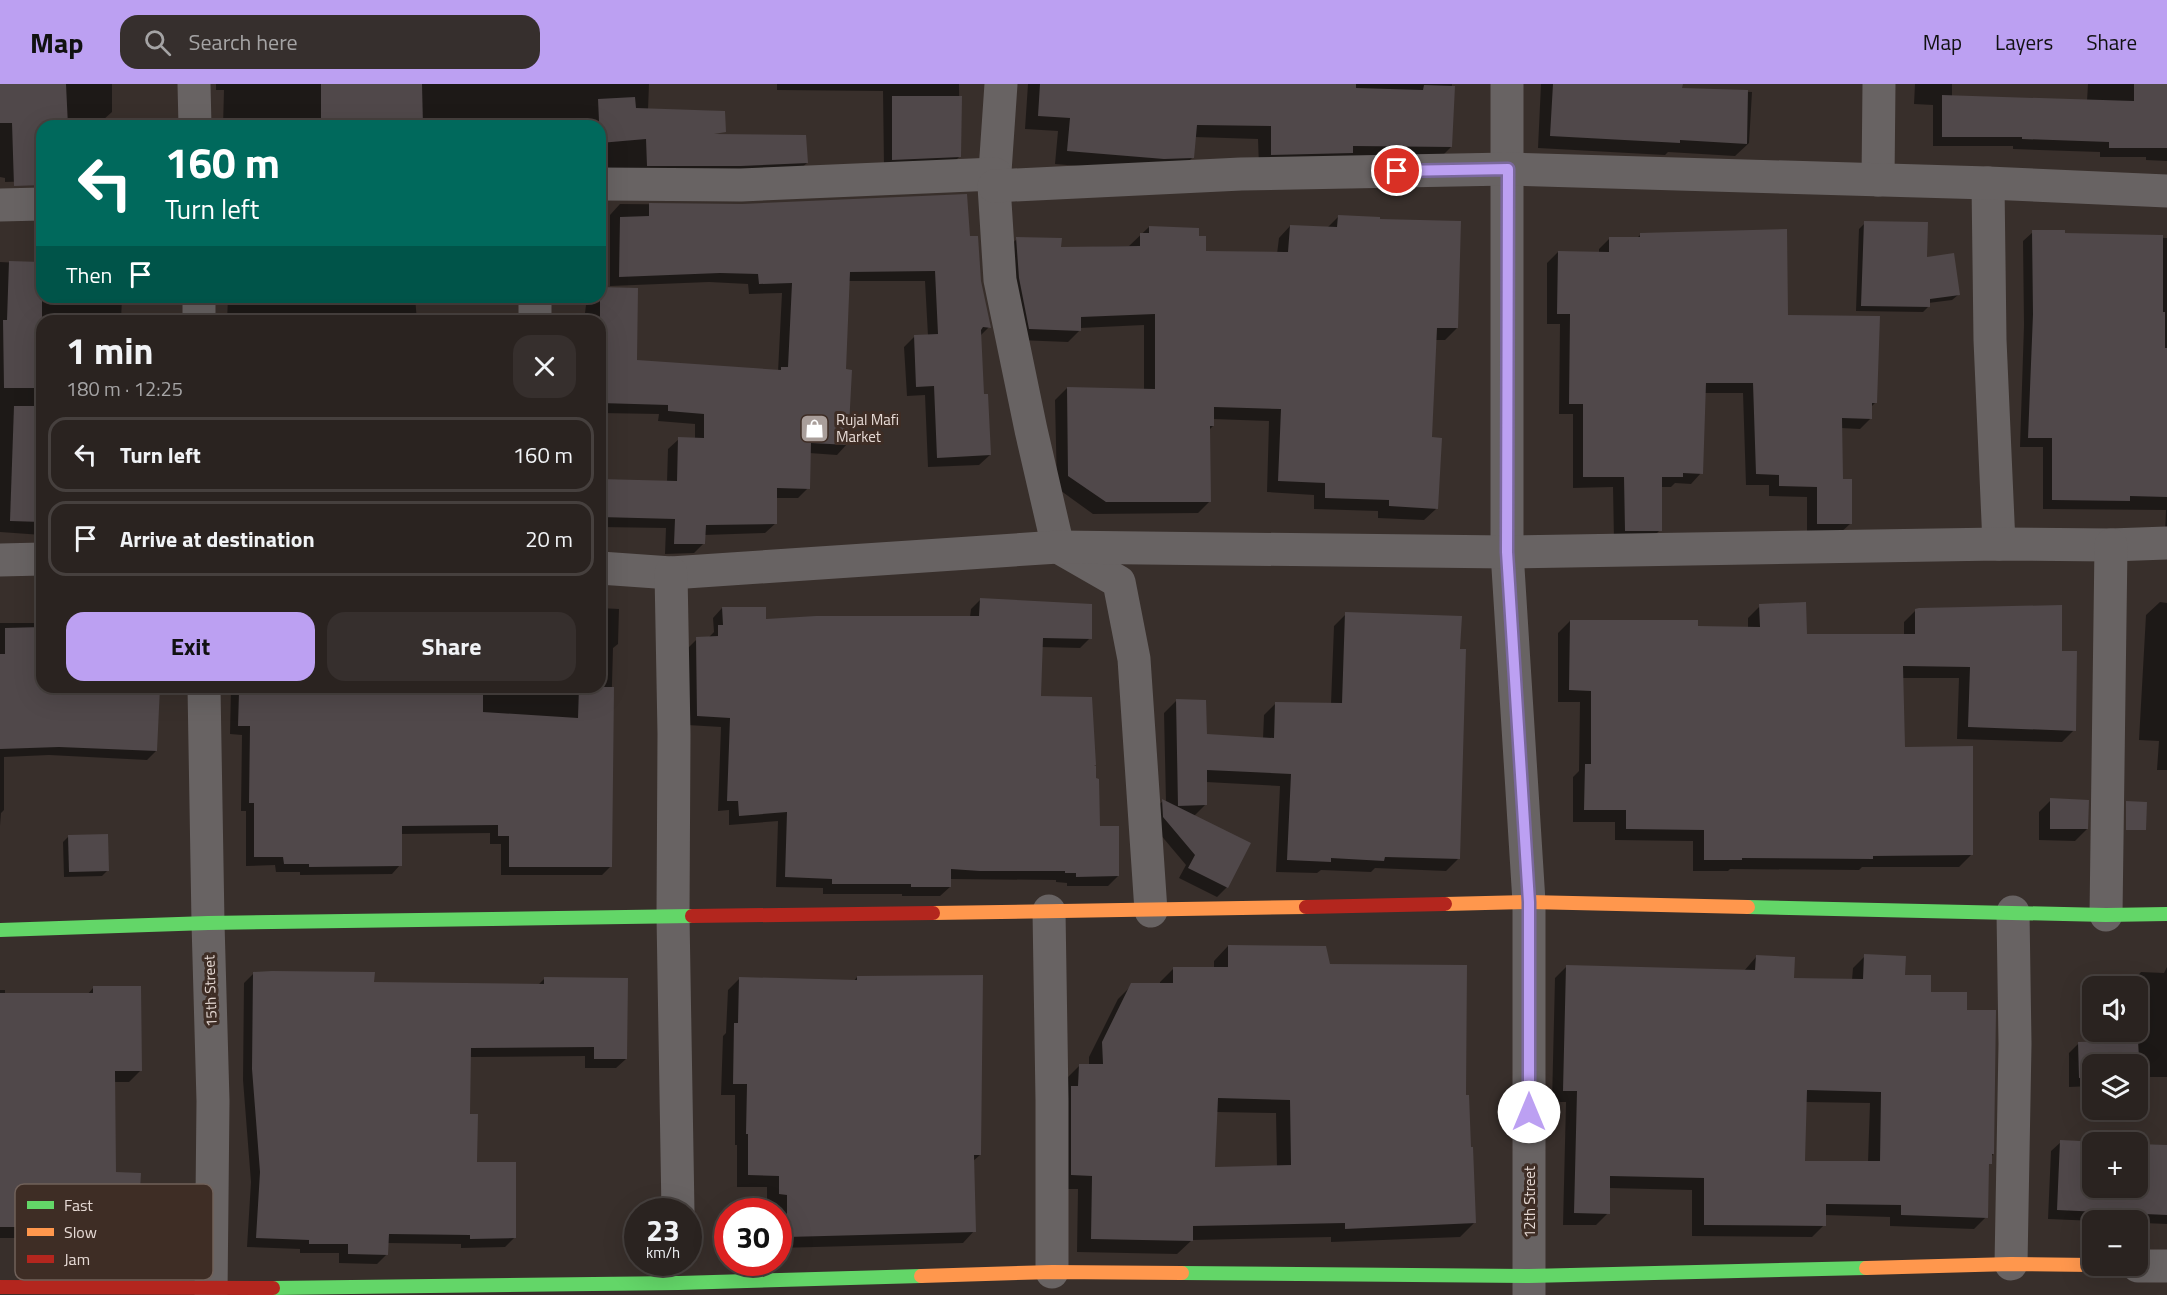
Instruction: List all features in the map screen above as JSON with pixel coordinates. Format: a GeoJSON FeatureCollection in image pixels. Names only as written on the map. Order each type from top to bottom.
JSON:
{"type":"FeatureCollection","features":[{"type":"Feature","properties":{"kind":"street"},"geometry":{"type":"LineString","coordinates":[[194,84],[195,120]]}},
{"type":"Feature","properties":{"kind":"street"},"geometry":{"type":"LineString","coordinates":[[1001,84],[995,180],[1000,280],[1058,548],[1119,582],[1134,658],[1151,911]]}},
{"type":"Feature","properties":{"kind":"street","name":"12th Street"},"geometry":{"type":"LineString","coordinates":[[1507,84],[1507,552],[1529,902],[1529,1286]]}},
{"type":"Feature","properties":{"kind":"street"},"geometry":{"type":"LineString","coordinates":[[1878,180],[1879,84]]}},
{"type":"Feature","properties":{"kind":"street"},"geometry":{"type":"LineString","coordinates":[[606,184],[741,185],[1508,169],[1988,183],[2167,191]]}},
{"type":"Feature","properties":{"kind":"street"},"geometry":{"type":"LineString","coordinates":[[1988,183],[1990,340],[1999,543]]}},
{"type":"Feature","properties":{"kind":"street"},"geometry":{"type":"LineString","coordinates":[[0,205],[36,204]]}},
{"type":"Feature","properties":{"kind":"street"},"geometry":{"type":"LineString","coordinates":[[606,568],[671,573],[1058,548],[1507,552],[1999,543],[2111,545],[2167,543]]}},
{"type":"Feature","properties":{"kind":"street"},"geometry":{"type":"LineString","coordinates":[[2106,915],[2111,545]]}},
{"type":"Feature","properties":{"kind":"street"},"geometry":{"type":"LineString","coordinates":[[0,560],[36,559]]}},
{"type":"Feature","properties":{"kind":"street"},"geometry":{"type":"LineString","coordinates":[[671,573],[678,1198]]}},
{"type":"Feature","properties":{"kind":"street","name":"15th Street"},"geometry":{"type":"LineString","coordinates":[[204,693],[213,1101],[212,1184]]}},
{"type":"Feature","properties":{"kind":"street"},"geometry":{"type":"LineString","coordinates":[[0,930],[208,923],[1151,911],[1529,902],[2106,915],[2167,914]]}},
{"type":"Feature","properties":{"kind":"street"},"geometry":{"type":"LineString","coordinates":[[1049,911],[1052,1272]]}},
{"type":"Feature","properties":{"kind":"street"},"geometry":{"type":"LineString","coordinates":[[2011,1264],[2015,1044],[2013,912]]}},
{"type":"Feature","properties":{"kind":"street"},"geometry":{"type":"LineString","coordinates":[[0,1287],[211,1292],[1052,1272],[1529,1286],[2011,1264],[2082,1265]]}},
{"type":"Feature","properties":{"kind":"street"},"geometry":{"type":"LineString","coordinates":[[2148,1266],[2167,1266]]}},
{"type":"Feature","properties":{"kind":"building"},"geometry":{"type":"Polygon","coordinates":[[[0,84],[66,84],[68,120],[36,120],[36,185],[14,186],[12,123],[0,123],[0,84]]]}},
{"type":"Feature","properties":{"kind":"building"},"geometry":{"type":"Polygon","coordinates":[[[321,84],[422,84],[423,120],[321,120],[321,84]]]}},
{"type":"Feature","properties":{"kind":"building"},"geometry":{"type":"Polygon","coordinates":[[[1040,84],[1356,84],[1356,88],[1423,90],[1424,85],[1455,86],[1452,147],[1353,146],[1353,153],[1271,155],[1271,126],[1197,125],[1194,158],[1164,159],[1067,151],[1070,118],[1038,116],[1040,84]]]}},
{"type":"Feature","properties":{"kind":"building"},"geometry":{"type":"Polygon","coordinates":[[[1553,84],[1683,84],[1682,88],[1748,90],[1747,144],[1550,136],[1553,84]]]}},
{"type":"Feature","properties":{"kind":"building"},"geometry":{"type":"Polygon","coordinates":[[[2134,84],[2167,84],[2167,148],[2109,148],[2109,142],[2022,139],[2022,137],[1942,137],[1942,95],[2134,101],[2134,84]]]}},
{"type":"Feature","properties":{"kind":"building"},"geometry":{"type":"Polygon","coordinates":[[[892,96],[962,96],[961,157],[892,160],[892,96]]]}},
{"type":"Feature","properties":{"kind":"building"},"geometry":{"type":"Polygon","coordinates":[[[635,97],[636,108],[725,111],[726,132],[714,134],[806,135],[808,163],[647,166],[646,139],[606,142],[606,120],[599,120],[598,99],[635,97]]]}},
{"type":"Feature","properties":{"kind":"building"},"geometry":{"type":"Polygon","coordinates":[[[967,194],[970,236],[978,236],[981,281],[991,328],[983,327],[981,330],[984,394],[988,394],[991,455],[937,458],[934,386],[916,387],[914,335],[938,334],[935,271],[850,272],[846,369],[852,370],[848,445],[811,443],[810,489],[777,488],[777,524],[706,525],[705,544],[674,544],[675,519],[606,517],[606,479],[677,481],[678,437],[704,438],[704,414],[668,411],[668,405],[606,403],[606,315],[600,315],[600,303],[606,303],[606,287],[638,288],[637,360],[781,370],[781,367],[788,367],[792,283],[759,284],[758,274],[720,273],[619,277],[620,217],[649,216],[649,203],[742,204],[967,194]]]}},
{"type":"Feature","properties":{"kind":"building"},"geometry":{"type":"Polygon","coordinates":[[[1338,215],[1380,217],[1380,219],[1461,221],[1458,328],[1437,328],[1432,437],[1442,438],[1438,509],[1389,506],[1389,500],[1325,498],[1325,483],[1278,481],[1281,409],[1214,407],[1214,426],[1210,426],[1211,502],[1106,502],[1068,476],[1067,387],[1155,389],[1155,314],[1081,317],[1081,331],[1029,329],[1019,278],[1016,237],[1062,238],[1061,247],[1140,246],[1140,233],[1149,233],[1149,226],[1199,228],[1199,236],[1206,236],[1206,251],[1288,252],[1290,225],[1337,227],[1338,215]]]}},
{"type":"Feature","properties":{"kind":"building"},"geometry":{"type":"Polygon","coordinates":[[[1864,221],[1928,222],[1927,257],[1954,253],[1960,295],[1930,299],[1930,307],[1861,306],[1864,221]]]}},
{"type":"Feature","properties":{"kind":"building"},"geometry":{"type":"Polygon","coordinates":[[[1787,229],[1788,315],[1880,316],[1877,403],[1872,403],[1872,419],[1842,418],[1843,479],[1852,479],[1852,524],[1817,524],[1817,487],[1779,486],[1779,475],[1756,474],[1753,383],[1706,383],[1703,474],[1683,473],[1683,477],[1662,477],[1662,531],[1625,531],[1624,477],[1583,477],[1583,404],[1569,404],[1570,314],[1557,314],[1558,251],[1609,252],[1609,237],[1640,237],[1640,233],[1787,229]]]}},
{"type":"Feature","properties":{"kind":"building"},"geometry":{"type":"Polygon","coordinates":[[[2032,230],[2163,235],[2163,312],[2165,312],[2165,348],[2167,348],[2167,497],[2130,496],[2130,501],[2052,500],[2052,438],[2028,438],[2033,314],[2032,230]]]}},
{"type":"Feature","properties":{"kind":"building"},"geometry":{"type":"Polygon","coordinates":[[[9,261],[36,262],[36,303],[42,303],[42,315],[36,315],[36,388],[4,388],[3,320],[7,320],[9,261]]]}},
{"type":"Feature","properties":{"kind":"building"},"geometry":{"type":"Polygon","coordinates":[[[14,406],[36,406],[36,522],[10,521],[14,406]]]}},
{"type":"Feature","properties":{"kind":"building"},"geometry":{"type":"Polygon","coordinates":[[[980,598],[1092,604],[1092,639],[1043,638],[1041,696],[1092,697],[1096,765],[1094,765],[1096,766],[1096,778],[1099,779],[1100,826],[1119,826],[1119,876],[1076,877],[1076,873],[1065,873],[1065,871],[951,869],[951,887],[911,887],[911,884],[832,884],[832,879],[785,877],[787,812],[739,816],[738,801],[727,801],[730,718],[697,716],[696,637],[718,636],[718,625],[723,625],[722,607],[766,607],[766,619],[816,616],[979,616],[980,598]]]}},
{"type":"Feature","properties":{"kind":"building"},"geometry":{"type":"Polygon","coordinates":[[[1806,602],[1807,634],[1915,634],[1915,609],[1919,608],[2062,605],[2062,651],[2077,651],[2076,731],[1968,727],[1970,667],[1903,666],[1905,747],[1973,746],[1973,855],[1873,856],[1873,859],[1704,860],[1704,830],[1626,829],[1626,810],[1584,810],[1585,764],[1591,764],[1591,691],[1569,690],[1570,620],[1698,620],[1698,626],[1760,627],[1759,604],[1806,602]]]}},
{"type":"Feature","properties":{"kind":"building"},"geometry":{"type":"Polygon","coordinates":[[[1345,612],[1462,616],[1460,649],[1466,649],[1460,859],[1385,857],[1384,861],[1331,858],[1331,862],[1287,860],[1291,774],[1207,770],[1207,805],[1178,806],[1176,699],[1206,700],[1207,734],[1274,738],[1275,702],[1342,703],[1345,612]]]}},
{"type":"Feature","properties":{"kind":"building"},"geometry":{"type":"Polygon","coordinates":[[[36,627],[36,693],[160,693],[157,751],[59,747],[0,749],[0,654],[5,654],[5,628],[36,627]]]}},
{"type":"Feature","properties":{"kind":"building"},"geometry":{"type":"Polygon","coordinates":[[[606,687],[614,687],[612,867],[509,867],[509,836],[498,836],[498,825],[402,826],[402,866],[309,867],[309,864],[284,864],[283,857],[254,857],[254,803],[249,803],[250,726],[238,726],[239,693],[483,693],[483,712],[578,718],[579,693],[606,693],[606,687]]]}},
{"type":"Feature","properties":{"kind":"building"},"geometry":{"type":"Polygon","coordinates":[[[2050,798],[2089,800],[2088,829],[2050,829],[2050,798]]]}},
{"type":"Feature","properties":{"kind":"building"},"geometry":{"type":"Polygon","coordinates":[[[1162,799],[1251,843],[1228,888],[1188,868],[1195,855],[1163,817],[1162,799]]]}},
{"type":"Feature","properties":{"kind":"building"},"geometry":{"type":"Polygon","coordinates":[[[2126,801],[2147,802],[2146,830],[2126,830],[2126,801]]]}},
{"type":"Feature","properties":{"kind":"building"},"geometry":{"type":"Polygon","coordinates":[[[108,834],[109,871],[69,872],[68,835],[108,834]]]}},
{"type":"Feature","properties":{"kind":"building"},"geometry":{"type":"Polygon","coordinates":[[[1228,945],[1326,946],[1330,964],[1467,965],[1466,1095],[1469,1095],[1476,1223],[1345,1229],[1345,1223],[1193,1226],[1193,1241],[1091,1239],[1092,1176],[1071,1175],[1071,1086],[1078,1086],[1079,1064],[1103,1064],[1102,1042],[1131,983],[1173,983],[1173,967],[1228,967],[1228,945]],[[1218,1098],[1215,1167],[1291,1165],[1290,1100],[1218,1098]]]}},
{"type":"Feature","properties":{"kind":"building"},"geometry":{"type":"Polygon","coordinates":[[[1864,954],[1906,956],[1905,975],[1931,975],[1931,992],[1967,992],[1967,1010],[1996,1010],[1994,1154],[1992,1154],[1992,1164],[1989,1164],[1988,1218],[1901,1215],[1901,1205],[1826,1204],[1826,1226],[1704,1225],[1704,1178],[1610,1176],[1610,1214],[1574,1213],[1577,1091],[1563,1091],[1566,965],[1755,970],[1756,955],[1795,957],[1794,978],[1863,979],[1864,954]],[[1807,1090],[1805,1161],[1880,1161],[1881,1092],[1807,1090]]]}},
{"type":"Feature","properties":{"kind":"building"},"geometry":{"type":"Polygon","coordinates":[[[253,972],[375,972],[374,982],[544,984],[544,977],[628,978],[627,1059],[594,1059],[594,1047],[471,1048],[470,1114],[478,1114],[477,1162],[516,1162],[516,1238],[470,1239],[470,1235],[389,1234],[388,1255],[348,1254],[348,1244],[309,1244],[309,1240],[256,1238],[260,1172],[252,1069],[253,972]]]}},
{"type":"Feature","properties":{"kind":"building"},"geometry":{"type":"Polygon","coordinates":[[[983,975],[981,1155],[974,1155],[976,1232],[792,1237],[792,1198],[779,1194],[779,1176],[748,1175],[747,1084],[733,1084],[734,1023],[738,1023],[739,977],[857,980],[857,976],[983,975]]]}},
{"type":"Feature","properties":{"kind":"building"},"geometry":{"type":"Polygon","coordinates":[[[93,986],[141,986],[142,1071],[115,1071],[116,1172],[141,1173],[140,1184],[15,1184],[15,1227],[0,1227],[0,993],[93,993],[93,986]]]}},
{"type":"Feature","properties":{"kind":"building"},"geometry":{"type":"Polygon","coordinates":[[[2078,1042],[2138,1042],[2139,1054],[2082,1054],[2082,1078],[2079,1078],[2078,1042]]]}},
{"type":"Feature","properties":{"kind":"building"},"geometry":{"type":"Polygon","coordinates":[[[2060,1140],[2082,1141],[2082,1198],[2148,1198],[2148,1144],[2167,1145],[2167,1215],[2148,1214],[2148,1210],[2057,1210],[2060,1140]]]}},
{"type":"Feature","properties":{"kind":"traffic: fast"},"geometry":{"type":"LineString","coordinates":[[1748,907],[2106,915],[2167,914]]}},
{"type":"Feature","properties":{"kind":"traffic: fast"},"geometry":{"type":"LineString","coordinates":[[0,930],[208,923],[692,916]]}},
{"type":"Feature","properties":{"kind":"traffic: fast"},"geometry":{"type":"LineString","coordinates":[[1182,1273],[1529,1276],[1866,1268]]}},
{"type":"Feature","properties":{"kind":"traffic: fast"},"geometry":{"type":"LineString","coordinates":[[273,1288],[679,1283],[921,1276]]}},
{"type":"Feature","properties":{"kind":"traffic: slow"},"geometry":{"type":"LineString","coordinates":[[1445,904],[1529,902],[1748,907]]}},
{"type":"Feature","properties":{"kind":"traffic: slow"},"geometry":{"type":"LineString","coordinates":[[933,913],[1306,907]]}},
{"type":"Feature","properties":{"kind":"traffic: slow"},"geometry":{"type":"LineString","coordinates":[[1866,1268],[2011,1264],[2082,1265]]}},
{"type":"Feature","properties":{"kind":"traffic: slow"},"geometry":{"type":"LineString","coordinates":[[921,1276],[1052,1272],[1182,1273]]}},
{"type":"Feature","properties":{"kind":"traffic: jam"},"geometry":{"type":"LineString","coordinates":[[1306,907],[1445,904]]}},
{"type":"Feature","properties":{"kind":"traffic: jam"},"geometry":{"type":"LineString","coordinates":[[692,916],[933,913]]}},
{"type":"Feature","properties":{"kind":"traffic: jam"},"geometry":{"type":"LineString","coordinates":[[0,1287],[273,1288]]}},
{"type":"Feature","properties":{"kind":"place","name":"Rujal Mafi Market"},"geometry":{"type":"Point","coordinates":[815,428]}},
{"type":"Feature","properties":{"kind":"route"},"geometry":{"type":"LineString","coordinates":[[1397,171],[1508,169],[1507,552],[1529,902],[1529,1112]]}}]}
